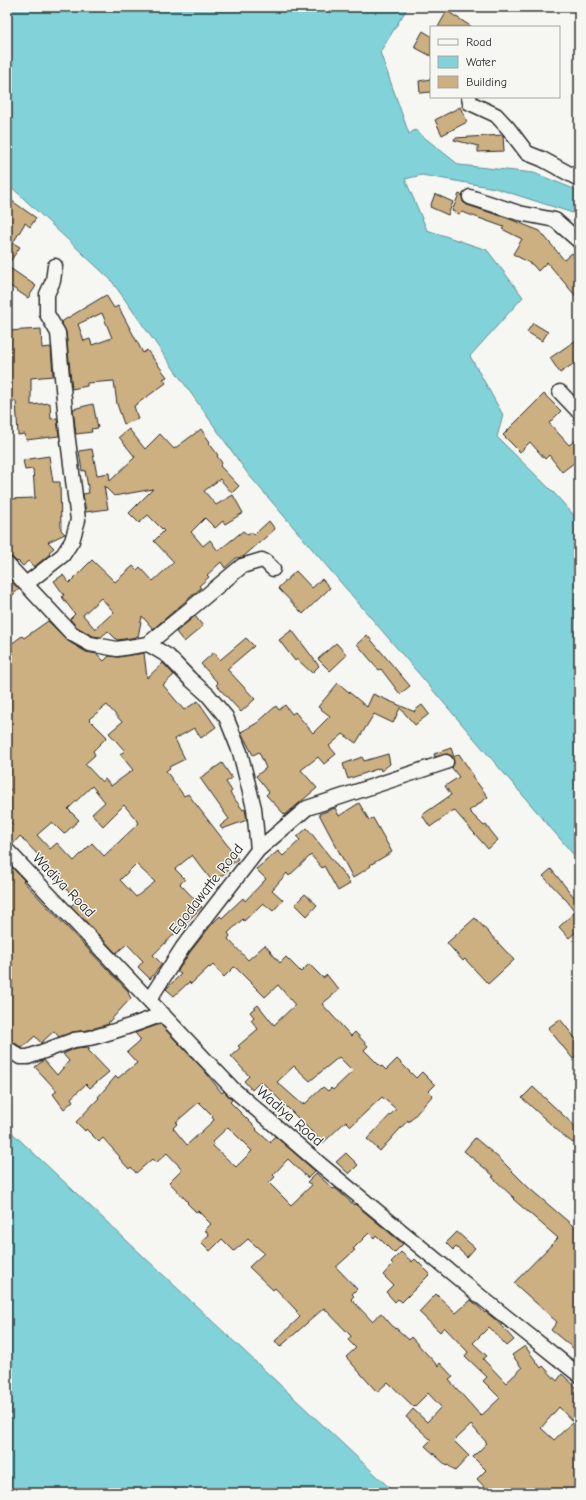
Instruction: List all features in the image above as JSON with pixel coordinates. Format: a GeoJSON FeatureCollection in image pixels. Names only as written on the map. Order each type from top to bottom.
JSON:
{"type":"FeatureCollection","features":[{"type":"Feature","properties":{"kind":"street"},"geometry":{"type":"LineString","coordinates":[[469,98],[470,103],[496,115],[527,153],[542,158],[579,179]]}},
{"type":"Feature","properties":{"kind":"street"},"geometry":{"type":"LineString","coordinates":[[470,197],[519,213],[555,220],[579,241]]}},
{"type":"Feature","properties":{"kind":"street"},"geometry":{"type":"LineString","coordinates":[[26,584],[63,556],[72,541],[78,520],[67,432],[58,333],[47,314],[47,294],[53,281],[55,266]]}},
{"type":"Feature","properties":{"kind":"street"},"geometry":{"type":"LineString","coordinates":[[560,392],[579,412]]}},
{"type":"Feature","properties":{"kind":"street"},"geometry":{"type":"LineString","coordinates":[[7,564],[72,634],[90,644],[117,649],[148,644],[242,566],[262,560],[273,569]]}},
{"type":"Feature","properties":{"kind":"street","name":"Egodawatte Road"},"geometry":{"type":"LineString","coordinates":[[148,644],[168,656],[190,679],[208,694],[226,717],[240,752],[254,808],[258,850],[183,947],[149,1000]]}},
{"type":"Feature","properties":{"kind":"street"},"geometry":{"type":"LineString","coordinates":[[258,850],[308,808],[446,762]]}},
{"type":"Feature","properties":{"kind":"street","name":"Wadiya Road"},"geometry":{"type":"LineString","coordinates":[[7,850],[234,1090],[320,1165],[579,1376]]}},
{"type":"Feature","properties":{"kind":"street"},"geometry":{"type":"LineString","coordinates":[[7,1048],[20,1057],[28,1057],[74,1040],[81,1038],[88,1039],[116,1031],[163,1014]]}},
{"type":"Feature","properties":{"kind":"water"},"geometry":{"type":"Polygon","coordinates":[[[7,7],[408,7],[380,52],[409,134],[415,130],[459,165],[534,173],[579,191],[579,215],[495,188],[422,175],[405,179],[427,230],[487,250],[523,297],[470,356],[503,415],[497,437],[554,493],[579,521],[579,861],[248,474],[111,280],[7,183],[7,7]]]}},
{"type":"Feature","properties":{"kind":"water"},"geometry":{"type":"Polygon","coordinates":[[[7,1128],[395,1493],[7,1493],[7,1128]]]}},
{"type":"Feature","properties":{"kind":"building"},"geometry":{"type":"Polygon","coordinates":[[[447,11],[470,26],[439,26],[447,11]]]}},
{"type":"Feature","properties":{"kind":"building"},"geometry":{"type":"Polygon","coordinates":[[[423,31],[430,35],[430,55],[414,47],[423,31]]]}},
{"type":"Feature","properties":{"kind":"building"},"geometry":{"type":"Polygon","coordinates":[[[430,79],[430,92],[420,93],[419,81],[430,79]]]}},
{"type":"Feature","properties":{"kind":"building"},"geometry":{"type":"Polygon","coordinates":[[[460,107],[467,122],[442,135],[435,120],[460,107]]]}},
{"type":"Feature","properties":{"kind":"building"},"geometry":{"type":"Polygon","coordinates":[[[503,135],[504,151],[478,152],[478,146],[454,140],[455,138],[503,135]]]}},
{"type":"Feature","properties":{"kind":"building"},"geometry":{"type":"Polygon","coordinates":[[[435,194],[453,202],[448,215],[430,207],[435,194]]]}},
{"type":"Feature","properties":{"kind":"building"},"geometry":{"type":"Polygon","coordinates":[[[459,194],[462,195],[463,202],[467,205],[540,231],[564,260],[572,253],[579,262],[579,300],[547,262],[538,271],[533,265],[513,254],[522,239],[502,229],[504,227],[462,212],[460,214],[452,211],[459,194]]]}},
{"type":"Feature","properties":{"kind":"building"},"geometry":{"type":"Polygon","coordinates":[[[12,201],[36,218],[30,227],[25,223],[13,243],[20,247],[7,266],[7,208],[12,201]]]}},
{"type":"Feature","properties":{"kind":"building"},"geometry":{"type":"Polygon","coordinates":[[[7,266],[36,286],[28,298],[7,284],[7,266]]]}},
{"type":"Feature","properties":{"kind":"building"},"geometry":{"type":"Polygon","coordinates":[[[106,295],[114,308],[118,306],[143,353],[147,350],[167,377],[163,379],[166,383],[134,406],[138,419],[124,424],[117,404],[114,381],[87,383],[87,386],[72,389],[66,332],[61,322],[106,295]],[[102,313],[78,324],[84,341],[90,339],[92,345],[112,338],[102,313]]]}},
{"type":"Feature","properties":{"kind":"building"},"geometry":{"type":"Polygon","coordinates":[[[533,323],[548,332],[542,341],[527,332],[533,323]]]}},
{"type":"Feature","properties":{"kind":"building"},"geometry":{"type":"Polygon","coordinates":[[[41,329],[42,348],[51,347],[53,376],[31,378],[31,405],[50,403],[51,419],[57,418],[59,436],[26,440],[25,434],[18,435],[16,401],[7,402],[7,331],[41,329]]]}},
{"type":"Feature","properties":{"kind":"building"},"geometry":{"type":"Polygon","coordinates":[[[579,338],[579,360],[560,373],[550,358],[579,338]]]}},
{"type":"Feature","properties":{"kind":"building"},"geometry":{"type":"Polygon","coordinates":[[[544,394],[561,411],[549,423],[569,445],[579,438],[579,459],[562,472],[549,455],[545,459],[530,442],[520,452],[503,435],[544,394]]]}},
{"type":"Feature","properties":{"kind":"building"},"geometry":{"type":"Polygon","coordinates":[[[93,404],[98,428],[91,429],[92,432],[76,434],[73,409],[93,404]]]}},
{"type":"Feature","properties":{"kind":"building"},"geometry":{"type":"Polygon","coordinates":[[[129,429],[145,449],[160,434],[174,449],[201,429],[218,455],[217,456],[222,463],[220,466],[239,486],[232,493],[220,479],[204,491],[216,505],[233,495],[243,513],[225,524],[223,521],[215,528],[205,518],[191,532],[203,546],[210,540],[218,551],[243,531],[248,535],[252,532],[254,535],[269,521],[275,529],[243,557],[236,558],[225,568],[221,562],[207,575],[209,577],[199,586],[201,588],[153,629],[142,616],[138,637],[117,640],[108,631],[101,637],[93,636],[77,627],[70,619],[75,614],[62,597],[64,595],[54,581],[63,575],[69,583],[92,560],[115,582],[133,566],[137,570],[140,567],[153,581],[174,562],[154,541],[164,531],[148,515],[139,523],[129,513],[153,489],[114,496],[104,486],[108,509],[86,512],[83,494],[89,493],[85,470],[82,471],[79,451],[92,449],[97,475],[109,473],[110,481],[135,457],[119,437],[129,429]],[[101,598],[83,615],[95,629],[114,612],[101,598]]]}},
{"type":"Feature","properties":{"kind":"building"},"geometry":{"type":"Polygon","coordinates":[[[49,456],[53,482],[60,482],[61,530],[65,534],[48,542],[54,548],[49,552],[50,554],[34,567],[28,561],[23,566],[18,561],[17,562],[13,558],[7,556],[7,499],[35,498],[33,469],[25,470],[23,460],[49,456]]]}},
{"type":"Feature","properties":{"kind":"building"},"geometry":{"type":"Polygon","coordinates":[[[296,571],[312,588],[322,579],[330,588],[303,614],[278,588],[296,571]]]}},
{"type":"Feature","properties":{"kind":"building"},"geometry":{"type":"Polygon","coordinates":[[[7,578],[19,589],[7,601],[7,578]]]}},
{"type":"Feature","properties":{"kind":"building"},"geometry":{"type":"Polygon","coordinates":[[[195,616],[203,626],[184,642],[176,632],[195,616]]]}},
{"type":"Feature","properties":{"kind":"building"},"geometry":{"type":"Polygon","coordinates":[[[48,621],[68,641],[86,652],[97,654],[104,661],[109,656],[118,657],[144,653],[147,678],[163,663],[174,675],[163,685],[184,710],[198,701],[216,727],[201,738],[194,728],[175,739],[185,759],[169,767],[170,768],[166,771],[184,796],[188,794],[238,859],[226,869],[228,871],[213,882],[192,855],[175,869],[185,879],[180,884],[202,907],[153,955],[162,964],[150,979],[138,967],[143,961],[127,944],[116,953],[71,906],[77,900],[38,861],[41,858],[20,836],[13,844],[7,842],[7,831],[13,825],[7,819],[7,793],[11,790],[7,786],[7,647],[22,636],[24,638],[48,621]],[[107,705],[89,719],[107,737],[93,751],[95,755],[85,764],[102,782],[105,779],[111,786],[133,770],[120,754],[125,751],[109,733],[122,722],[107,705]],[[92,786],[68,809],[79,820],[64,834],[52,822],[37,835],[50,849],[57,843],[74,861],[92,843],[104,856],[139,823],[124,805],[103,826],[92,814],[105,802],[92,786]],[[136,864],[120,880],[136,897],[155,882],[136,864]]]}},
{"type":"Feature","properties":{"kind":"building"},"geometry":{"type":"Polygon","coordinates":[[[292,630],[319,666],[312,673],[297,659],[295,661],[279,640],[292,630]]]}},
{"type":"Feature","properties":{"kind":"building"},"geometry":{"type":"Polygon","coordinates":[[[367,635],[410,686],[400,694],[381,669],[379,670],[357,644],[367,635]]]}},
{"type":"Feature","properties":{"kind":"building"},"geometry":{"type":"Polygon","coordinates":[[[246,638],[254,646],[227,669],[255,699],[241,712],[216,685],[218,683],[201,664],[214,652],[220,660],[246,638]]]}},
{"type":"Feature","properties":{"kind":"building"},"geometry":{"type":"Polygon","coordinates":[[[336,643],[347,655],[330,671],[318,659],[336,643]]]}},
{"type":"Feature","properties":{"kind":"building"},"geometry":{"type":"Polygon","coordinates":[[[338,683],[367,707],[373,694],[415,712],[414,711],[422,705],[429,714],[415,725],[400,708],[393,723],[374,714],[356,743],[343,734],[329,746],[336,754],[324,764],[318,757],[301,770],[317,788],[285,815],[266,795],[269,792],[256,776],[266,768],[259,752],[253,755],[241,732],[257,723],[276,706],[279,710],[285,705],[292,714],[295,712],[313,733],[330,716],[318,707],[338,683]]]}},
{"type":"Feature","properties":{"kind":"building"},"geometry":{"type":"Polygon","coordinates":[[[451,748],[454,757],[459,754],[473,775],[472,776],[488,797],[469,811],[484,826],[486,825],[498,840],[488,849],[454,810],[430,827],[422,815],[451,795],[445,786],[459,777],[452,768],[454,763],[452,756],[447,754],[435,757],[434,754],[451,748]]]}},
{"type":"Feature","properties":{"kind":"building"},"geometry":{"type":"Polygon","coordinates":[[[388,754],[390,764],[381,771],[380,768],[348,779],[343,764],[362,757],[364,761],[388,754]]]}},
{"type":"Feature","properties":{"kind":"building"},"geometry":{"type":"Polygon","coordinates":[[[222,763],[232,778],[226,782],[232,791],[230,793],[243,810],[245,809],[247,820],[222,829],[220,826],[229,819],[200,778],[222,763]]]}},
{"type":"Feature","properties":{"kind":"building"},"geometry":{"type":"Polygon","coordinates":[[[359,803],[369,820],[373,818],[392,852],[370,865],[371,866],[353,878],[319,814],[335,808],[339,816],[359,803]]]}},
{"type":"Feature","properties":{"kind":"building"},"geometry":{"type":"Polygon","coordinates":[[[307,828],[350,884],[338,891],[324,866],[322,868],[311,855],[289,876],[287,873],[272,890],[283,900],[273,911],[263,903],[244,921],[243,919],[228,933],[230,936],[228,939],[248,960],[265,945],[280,963],[286,957],[301,972],[309,964],[323,978],[327,975],[339,990],[322,1004],[351,1036],[355,1032],[368,1046],[364,1050],[386,1070],[397,1059],[416,1078],[422,1072],[435,1085],[429,1091],[433,1095],[380,1151],[367,1139],[396,1109],[382,1097],[351,1126],[346,1121],[323,1143],[261,1081],[252,1090],[244,1081],[249,1076],[231,1056],[240,1048],[238,1046],[258,1029],[251,1020],[254,1017],[250,1012],[258,1005],[274,1025],[295,1005],[278,985],[265,997],[236,968],[234,967],[224,977],[213,965],[191,984],[189,982],[174,996],[166,989],[181,974],[177,972],[190,952],[212,924],[220,916],[222,918],[243,898],[245,901],[266,879],[256,869],[278,851],[283,856],[300,840],[297,837],[307,828]],[[339,1057],[310,1081],[294,1066],[277,1082],[303,1105],[323,1087],[328,1091],[331,1088],[333,1090],[353,1071],[339,1057]]]}},
{"type":"Feature","properties":{"kind":"building"},"geometry":{"type":"Polygon","coordinates":[[[7,862],[24,880],[23,881],[129,992],[128,993],[131,998],[108,1023],[109,1024],[88,1030],[73,1032],[59,1037],[54,1031],[41,1043],[35,1036],[22,1048],[12,1041],[7,1040],[7,993],[12,989],[7,984],[7,862]]]}},
{"type":"Feature","properties":{"kind":"building"},"geometry":{"type":"Polygon","coordinates":[[[551,869],[574,897],[579,893],[579,929],[569,938],[559,927],[575,912],[568,902],[543,876],[551,869]]]}},
{"type":"Feature","properties":{"kind":"building"},"geometry":{"type":"Polygon","coordinates":[[[305,894],[317,905],[307,916],[295,904],[305,894]]]}},
{"type":"Feature","properties":{"kind":"building"},"geometry":{"type":"Polygon","coordinates":[[[475,918],[514,960],[488,984],[465,959],[463,961],[447,943],[475,918]]]}},
{"type":"Feature","properties":{"kind":"building"},"geometry":{"type":"Polygon","coordinates":[[[560,1019],[579,1043],[579,1054],[573,1059],[548,1028],[560,1019]]]}},
{"type":"Feature","properties":{"kind":"building"},"geometry":{"type":"Polygon","coordinates":[[[160,1024],[203,1069],[222,1093],[224,1091],[232,1100],[230,1102],[257,1129],[256,1130],[271,1143],[270,1141],[275,1136],[315,1171],[308,1178],[288,1159],[273,1175],[275,1177],[269,1183],[291,1205],[312,1185],[307,1182],[316,1173],[333,1189],[335,1188],[403,1244],[394,1253],[376,1235],[374,1238],[369,1233],[353,1249],[355,1250],[336,1267],[357,1289],[352,1294],[354,1296],[351,1299],[372,1321],[381,1313],[395,1329],[396,1328],[409,1340],[411,1337],[438,1366],[440,1363],[453,1377],[449,1380],[481,1416],[500,1398],[483,1381],[487,1377],[465,1356],[468,1352],[444,1327],[440,1332],[419,1312],[436,1294],[456,1313],[471,1300],[485,1313],[486,1312],[497,1321],[514,1340],[507,1346],[489,1327],[473,1343],[487,1356],[483,1359],[506,1383],[522,1368],[512,1355],[525,1346],[541,1368],[543,1366],[557,1381],[562,1374],[579,1390],[579,1446],[573,1452],[579,1457],[579,1493],[506,1493],[500,1487],[493,1493],[490,1493],[477,1479],[486,1470],[473,1457],[487,1443],[471,1425],[454,1441],[469,1456],[455,1471],[448,1465],[447,1466],[425,1446],[431,1440],[406,1417],[413,1409],[427,1422],[441,1407],[428,1393],[414,1407],[388,1382],[377,1392],[346,1357],[356,1348],[348,1340],[351,1336],[324,1308],[280,1347],[275,1341],[300,1317],[296,1312],[297,1311],[275,1288],[273,1290],[249,1267],[264,1253],[248,1239],[234,1251],[222,1239],[210,1251],[201,1242],[209,1235],[205,1230],[211,1224],[198,1211],[196,1212],[187,1203],[188,1202],[169,1182],[182,1169],[167,1153],[156,1163],[152,1159],[136,1173],[131,1167],[129,1169],[103,1138],[99,1142],[86,1129],[85,1131],[76,1122],[99,1098],[98,1097],[116,1076],[118,1078],[137,1063],[127,1052],[141,1040],[135,1033],[160,1024]],[[199,1102],[176,1122],[178,1123],[173,1128],[187,1145],[214,1120],[212,1117],[213,1116],[199,1102]],[[228,1127],[212,1142],[214,1144],[213,1146],[236,1167],[252,1151],[228,1127]],[[559,1407],[541,1428],[554,1440],[573,1422],[559,1407]]]}},
{"type":"Feature","properties":{"kind":"building"},"geometry":{"type":"Polygon","coordinates":[[[88,1047],[90,1049],[88,1050],[109,1072],[90,1088],[86,1084],[71,1098],[73,1101],[64,1109],[53,1094],[57,1091],[35,1067],[44,1060],[57,1075],[69,1061],[63,1054],[76,1048],[88,1047]]]}},
{"type":"Feature","properties":{"kind":"building"},"geometry":{"type":"Polygon","coordinates":[[[533,1087],[579,1130],[579,1136],[573,1143],[522,1098],[533,1087]]]}},
{"type":"Feature","properties":{"kind":"building"},"geometry":{"type":"Polygon","coordinates":[[[475,1138],[500,1159],[529,1188],[579,1231],[579,1344],[574,1349],[551,1330],[557,1322],[514,1283],[558,1238],[513,1199],[514,1198],[492,1177],[494,1176],[464,1151],[475,1138]]]}},
{"type":"Feature","properties":{"kind":"building"},"geometry":{"type":"Polygon","coordinates":[[[346,1153],[358,1165],[349,1174],[336,1162],[346,1153]]]}},
{"type":"Feature","properties":{"kind":"building"},"geometry":{"type":"Polygon","coordinates":[[[457,1232],[475,1248],[467,1257],[456,1247],[453,1250],[446,1243],[457,1232]]]}},
{"type":"Feature","properties":{"kind":"building"},"geometry":{"type":"Polygon","coordinates":[[[401,1252],[412,1262],[415,1259],[430,1274],[402,1302],[398,1299],[395,1302],[386,1292],[393,1285],[383,1275],[393,1264],[391,1262],[401,1252]]]}}]}
